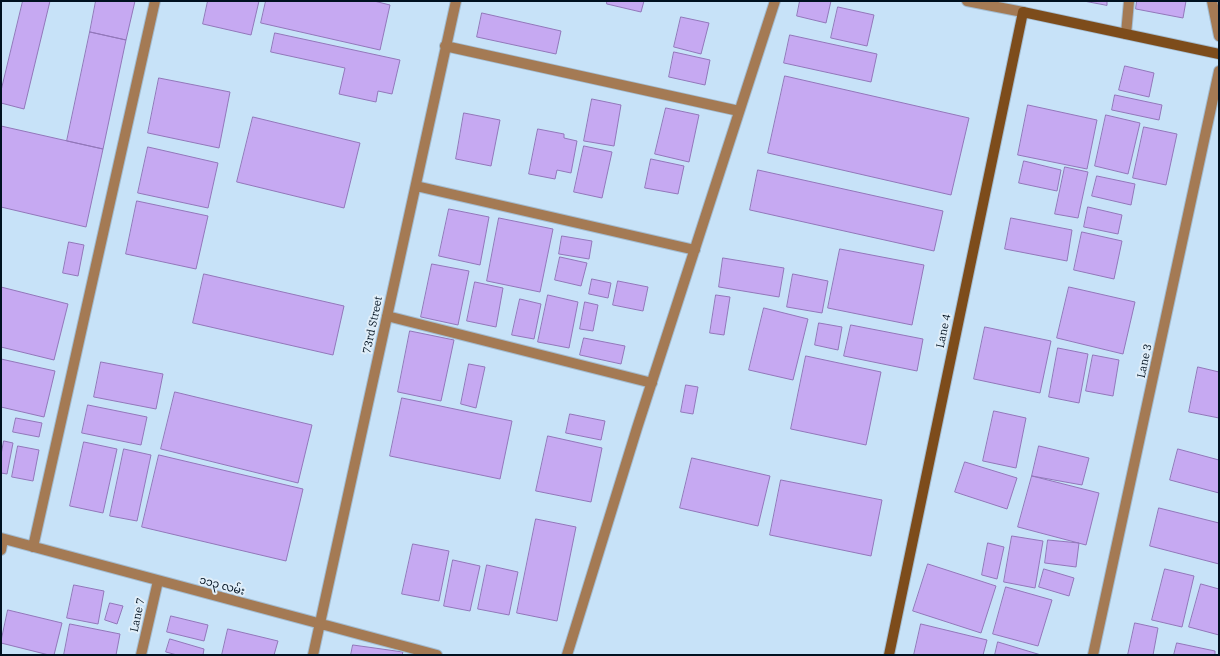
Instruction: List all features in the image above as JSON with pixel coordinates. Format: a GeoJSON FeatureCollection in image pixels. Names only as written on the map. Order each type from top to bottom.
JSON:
{"type":"FeatureCollection","features":[{"type":"Feature","properties":{"kind":"street"},"geometry":{"type":"LineString","coordinates":[[33,547],[156,1]]}},
{"type":"Feature","properties":{"kind":"street","name":"73rd Street"},"geometry":{"type":"LineString","coordinates":[[313,655],[456,1]]}},
{"type":"Feature","properties":{"kind":"street"},"geometry":{"type":"LineString","coordinates":[[567,655],[652,383],[775,1]]}},
{"type":"Feature","properties":{"kind":"street"},"geometry":{"type":"LineString","coordinates":[[968,1],[1219,54]]}},
{"type":"Feature","properties":{"kind":"street"},"geometry":{"type":"LineString","coordinates":[[1126,34],[1129,1]]}},
{"type":"Feature","properties":{"kind":"street"},"geometry":{"type":"LineString","coordinates":[[1212,1],[1219,36]]}},
{"type":"Feature","properties":{"kind":"street","name":"Lane 4"},"geometry":{"type":"LineString","coordinates":[[889,655],[1023,12]]}},
{"type":"Feature","properties":{"kind":"street"},"geometry":{"type":"LineString","coordinates":[[445,46],[740,111]]}},
{"type":"Feature","properties":{"kind":"street","name":"Lane 3"},"geometry":{"type":"LineString","coordinates":[[1094,655],[1219,71]]}},
{"type":"Feature","properties":{"kind":"street"},"geometry":{"type":"LineString","coordinates":[[416,186],[695,250]]}},
{"type":"Feature","properties":{"kind":"street"},"geometry":{"type":"LineString","coordinates":[[387,316],[652,383]]}},
{"type":"Feature","properties":{"kind":"street"},"geometry":{"type":"LineString","coordinates":[[1,550],[2,539]]}},
{"type":"Feature","properties":{"kind":"street","name":"၁၁၃ လမ်း"},"geometry":{"type":"LineString","coordinates":[[2,539],[437,655]]}},
{"type":"Feature","properties":{"kind":"street","name":"Lane 7"},"geometry":{"type":"LineString","coordinates":[[141,655],[158,581]]}},
{"type":"Feature","properties":{"kind":"building"},"geometry":{"type":"Polygon","coordinates":[[[23,1],[50,1],[24,109],[1,103],[1,91],[23,1]]]}},
{"type":"Feature","properties":{"kind":"building"},"geometry":{"type":"Polygon","coordinates":[[[96,1],[135,1],[126,40],[90,32],[96,1]]]}},
{"type":"Feature","properties":{"kind":"building"},"geometry":{"type":"Polygon","coordinates":[[[208,1],[259,1],[251,35],[203,24],[208,1]]]}},
{"type":"Feature","properties":{"kind":"building"},"geometry":{"type":"Polygon","coordinates":[[[266,1],[374,1],[390,5],[380,50],[261,23],[266,1]]]}},
{"type":"Feature","properties":{"kind":"building"},"geometry":{"type":"Polygon","coordinates":[[[607,1],[644,1],[641,12],[607,4],[607,1]]]}},
{"type":"Feature","properties":{"kind":"building"},"geometry":{"type":"Polygon","coordinates":[[[800,1],[831,1],[826,23],[797,16],[800,1]]]}},
{"type":"Feature","properties":{"kind":"building"},"geometry":{"type":"Polygon","coordinates":[[[1084,1],[1107,1],[1107,5],[1084,1]]]}},
{"type":"Feature","properties":{"kind":"building"},"geometry":{"type":"Polygon","coordinates":[[[1137,1],[1186,1],[1183,18],[1136,9],[1137,1]]]}},
{"type":"Feature","properties":{"kind":"building"},"geometry":{"type":"Polygon","coordinates":[[[838,7],[874,15],[867,46],[831,38],[838,7]]]}},
{"type":"Feature","properties":{"kind":"building"},"geometry":{"type":"Polygon","coordinates":[[[482,13],[561,31],[556,54],[477,37],[482,13]]]}},
{"type":"Feature","properties":{"kind":"building"},"geometry":{"type":"Polygon","coordinates":[[[681,17],[709,23],[701,54],[674,47],[681,17]]]}},
{"type":"Feature","properties":{"kind":"building"},"geometry":{"type":"Polygon","coordinates":[[[90,32],[126,40],[103,149],[67,141],[90,32]]]}},
{"type":"Feature","properties":{"kind":"building"},"geometry":{"type":"Polygon","coordinates":[[[275,33],[400,60],[392,94],[378,91],[376,102],[339,94],[345,68],[271,52],[275,33]]]}},
{"type":"Feature","properties":{"kind":"building"},"geometry":{"type":"Polygon","coordinates":[[[790,35],[877,54],[871,82],[784,63],[790,35]]]}},
{"type":"Feature","properties":{"kind":"building"},"geometry":{"type":"Polygon","coordinates":[[[674,52],[710,60],[705,85],[669,77],[674,52]]]}},
{"type":"Feature","properties":{"kind":"building"},"geometry":{"type":"Polygon","coordinates":[[[1125,66],[1154,73],[1149,97],[1119,90],[1125,66]]]}},
{"type":"Feature","properties":{"kind":"building"},"geometry":{"type":"Polygon","coordinates":[[[785,76],[969,118],[951,195],[768,153],[785,76]]]}},
{"type":"Feature","properties":{"kind":"building"},"geometry":{"type":"Polygon","coordinates":[[[159,78],[230,92],[219,148],[148,133],[159,78]]]}},
{"type":"Feature","properties":{"kind":"building"},"geometry":{"type":"Polygon","coordinates":[[[1115,95],[1162,105],[1159,120],[1112,110],[1115,95]]]}},
{"type":"Feature","properties":{"kind":"building"},"geometry":{"type":"Polygon","coordinates":[[[592,99],[621,105],[614,146],[584,141],[592,99]]]}},
{"type":"Feature","properties":{"kind":"building"},"geometry":{"type":"Polygon","coordinates":[[[1028,105],[1097,120],[1087,169],[1018,155],[1028,105]]]}},
{"type":"Feature","properties":{"kind":"building"},"geometry":{"type":"Polygon","coordinates":[[[666,108],[699,115],[689,162],[655,154],[666,108]]]}},
{"type":"Feature","properties":{"kind":"building"},"geometry":{"type":"Polygon","coordinates":[[[464,113],[500,120],[491,166],[456,159],[464,113]]]}},
{"type":"Feature","properties":{"kind":"building"},"geometry":{"type":"Polygon","coordinates":[[[1106,115],[1140,123],[1128,174],[1095,166],[1106,115]]]}},
{"type":"Feature","properties":{"kind":"building"},"geometry":{"type":"Polygon","coordinates":[[[253,117],[360,143],[344,208],[237,182],[253,117]]]}},
{"type":"Feature","properties":{"kind":"building"},"geometry":{"type":"Polygon","coordinates":[[[1,126],[103,149],[86,227],[1,207],[1,126]]]}},
{"type":"Feature","properties":{"kind":"building"},"geometry":{"type":"Polygon","coordinates":[[[1144,127],[1177,134],[1166,185],[1133,178],[1144,127]]]}},
{"type":"Feature","properties":{"kind":"building"},"geometry":{"type":"Polygon","coordinates":[[[538,129],[564,134],[564,138],[577,141],[571,173],[557,170],[555,179],[529,174],[538,129]]]}},
{"type":"Feature","properties":{"kind":"building"},"geometry":{"type":"Polygon","coordinates":[[[584,146],[612,152],[602,198],[574,192],[584,146]]]}},
{"type":"Feature","properties":{"kind":"building"},"geometry":{"type":"Polygon","coordinates":[[[148,147],[218,163],[208,208],[138,193],[148,147]]]}},
{"type":"Feature","properties":{"kind":"building"},"geometry":{"type":"Polygon","coordinates":[[[651,159],[684,166],[678,194],[645,188],[651,159]]]}},
{"type":"Feature","properties":{"kind":"building"},"geometry":{"type":"Polygon","coordinates":[[[1024,161],[1061,170],[1057,191],[1019,183],[1024,161]]]}},
{"type":"Feature","properties":{"kind":"building"},"geometry":{"type":"Polygon","coordinates":[[[1065,167],[1088,172],[1078,218],[1055,214],[1065,167]]]}},
{"type":"Feature","properties":{"kind":"building"},"geometry":{"type":"Polygon","coordinates":[[[758,170],[943,211],[934,251],[750,210],[758,170]]]}},
{"type":"Feature","properties":{"kind":"building"},"geometry":{"type":"Polygon","coordinates":[[[1097,176],[1135,184],[1131,205],[1092,196],[1097,176]]]}},
{"type":"Feature","properties":{"kind":"building"},"geometry":{"type":"Polygon","coordinates":[[[137,201],[208,216],[196,269],[126,254],[137,201]]]}},
{"type":"Feature","properties":{"kind":"building"},"geometry":{"type":"Polygon","coordinates":[[[1088,207],[1122,215],[1118,234],[1084,227],[1088,207]]]}},
{"type":"Feature","properties":{"kind":"building"},"geometry":{"type":"Polygon","coordinates":[[[449,209],[489,217],[480,265],[439,256],[449,209]]]}},
{"type":"Feature","properties":{"kind":"building"},"geometry":{"type":"Polygon","coordinates":[[[499,218],[553,229],[540,292],[487,281],[499,218]]]}},
{"type":"Feature","properties":{"kind":"building"},"geometry":{"type":"Polygon","coordinates":[[[1011,218],[1072,230],[1067,261],[1005,249],[1011,218]]]}},
{"type":"Feature","properties":{"kind":"building"},"geometry":{"type":"Polygon","coordinates":[[[1082,232],[1122,241],[1114,279],[1074,270],[1082,232]]]}},
{"type":"Feature","properties":{"kind":"building"},"geometry":{"type":"Polygon","coordinates":[[[562,236],[592,241],[589,259],[559,254],[562,236]]]}},
{"type":"Feature","properties":{"kind":"building"},"geometry":{"type":"Polygon","coordinates":[[[69,242],[84,245],[78,276],[63,273],[69,242]]]}},
{"type":"Feature","properties":{"kind":"building"},"geometry":{"type":"Polygon","coordinates":[[[840,249],[924,265],[912,325],[828,308],[840,249]]]}},
{"type":"Feature","properties":{"kind":"building"},"geometry":{"type":"Polygon","coordinates":[[[560,257],[587,263],[581,286],[555,280],[560,257]]]}},
{"type":"Feature","properties":{"kind":"building"},"geometry":{"type":"Polygon","coordinates":[[[723,258],[784,268],[779,297],[719,287],[723,258]]]}},
{"type":"Feature","properties":{"kind":"building"},"geometry":{"type":"Polygon","coordinates":[[[432,264],[469,271],[458,325],[421,317],[432,264]]]}},
{"type":"Feature","properties":{"kind":"building"},"geometry":{"type":"Polygon","coordinates":[[[204,274],[344,306],[333,355],[193,323],[204,274]]]}},
{"type":"Feature","properties":{"kind":"building"},"geometry":{"type":"Polygon","coordinates":[[[793,274],[828,281],[822,313],[787,307],[793,274]]]}},
{"type":"Feature","properties":{"kind":"building"},"geometry":{"type":"Polygon","coordinates":[[[592,279],[611,283],[608,298],[589,294],[592,279]]]}},
{"type":"Feature","properties":{"kind":"building"},"geometry":{"type":"Polygon","coordinates":[[[618,281],[648,287],[643,311],[613,305],[618,281]]]}},
{"type":"Feature","properties":{"kind":"building"},"geometry":{"type":"Polygon","coordinates":[[[475,282],[503,288],[496,327],[467,321],[475,282]]]}},
{"type":"Feature","properties":{"kind":"building"},"geometry":{"type":"Polygon","coordinates":[[[1,287],[68,304],[54,360],[1,347],[1,287]]]}},
{"type":"Feature","properties":{"kind":"building"},"geometry":{"type":"Polygon","coordinates":[[[1069,287],[1135,302],[1123,354],[1057,338],[1069,287]]]}},
{"type":"Feature","properties":{"kind":"building"},"geometry":{"type":"Polygon","coordinates":[[[548,295],[578,302],[569,348],[538,342],[548,295]]]}},
{"type":"Feature","properties":{"kind":"building"},"geometry":{"type":"Polygon","coordinates":[[[716,295],[730,297],[724,335],[710,333],[716,295]]]}},
{"type":"Feature","properties":{"kind":"building"},"geometry":{"type":"Polygon","coordinates":[[[520,299],[541,304],[534,339],[512,335],[520,299]]]}},
{"type":"Feature","properties":{"kind":"building"},"geometry":{"type":"Polygon","coordinates":[[[585,302],[598,305],[593,331],[580,329],[585,302]]]}},
{"type":"Feature","properties":{"kind":"building"},"geometry":{"type":"Polygon","coordinates":[[[764,308],[808,319],[793,380],[749,370],[764,308]]]}},
{"type":"Feature","properties":{"kind":"building"},"geometry":{"type":"Polygon","coordinates":[[[819,323],[842,327],[838,350],[815,345],[819,323]]]}},
{"type":"Feature","properties":{"kind":"building"},"geometry":{"type":"Polygon","coordinates":[[[851,325],[923,339],[917,371],[844,356],[851,325]]]}},
{"type":"Feature","properties":{"kind":"building"},"geometry":{"type":"Polygon","coordinates":[[[985,327],[1051,341],[1040,393],[974,379],[985,327]]]}},
{"type":"Feature","properties":{"kind":"building"},"geometry":{"type":"Polygon","coordinates":[[[410,331],[454,340],[441,401],[398,392],[410,331]]]}},
{"type":"Feature","properties":{"kind":"building"},"geometry":{"type":"Polygon","coordinates":[[[584,338],[625,346],[621,364],[580,355],[584,338]]]}},
{"type":"Feature","properties":{"kind":"building"},"geometry":{"type":"Polygon","coordinates":[[[1058,348],[1088,354],[1079,403],[1049,397],[1058,348]]]}},
{"type":"Feature","properties":{"kind":"building"},"geometry":{"type":"Polygon","coordinates":[[[1093,355],[1119,360],[1113,396],[1086,391],[1093,355]]]}},
{"type":"Feature","properties":{"kind":"building"},"geometry":{"type":"Polygon","coordinates":[[[806,356],[881,372],[866,445],[791,429],[806,356]]]}},
{"type":"Feature","properties":{"kind":"building"},"geometry":{"type":"Polygon","coordinates":[[[1,359],[55,371],[44,417],[1,407],[1,359]]]}},
{"type":"Feature","properties":{"kind":"building"},"geometry":{"type":"Polygon","coordinates":[[[101,362],[163,374],[156,409],[94,397],[101,362]]]}},
{"type":"Feature","properties":{"kind":"building"},"geometry":{"type":"Polygon","coordinates":[[[469,364],[485,367],[476,408],[461,404],[469,364]]]}},
{"type":"Feature","properties":{"kind":"building"},"geometry":{"type":"Polygon","coordinates":[[[1198,367],[1219,372],[1219,418],[1189,412],[1198,367]]]}},
{"type":"Feature","properties":{"kind":"building"},"geometry":{"type":"Polygon","coordinates":[[[686,385],[698,387],[693,414],[681,412],[686,385]]]}},
{"type":"Feature","properties":{"kind":"building"},"geometry":{"type":"Polygon","coordinates":[[[175,392],[312,425],[298,483],[161,449],[175,392]]]}},
{"type":"Feature","properties":{"kind":"building"},"geometry":{"type":"Polygon","coordinates":[[[402,398],[512,421],[500,479],[390,456],[402,398]]]}},
{"type":"Feature","properties":{"kind":"building"},"geometry":{"type":"Polygon","coordinates":[[[88,405],[147,417],[141,445],[82,433],[88,405]]]}},
{"type":"Feature","properties":{"kind":"building"},"geometry":{"type":"Polygon","coordinates":[[[994,411],[1026,418],[1016,468],[983,461],[994,411]]]}},
{"type":"Feature","properties":{"kind":"building"},"geometry":{"type":"Polygon","coordinates":[[[570,414],[605,421],[601,440],[566,433],[570,414]]]}},
{"type":"Feature","properties":{"kind":"building"},"geometry":{"type":"Polygon","coordinates":[[[16,418],[42,423],[39,437],[13,432],[16,418]]]}},
{"type":"Feature","properties":{"kind":"building"},"geometry":{"type":"Polygon","coordinates":[[[548,436],[602,448],[591,502],[536,491],[548,436]]]}},
{"type":"Feature","properties":{"kind":"building"},"geometry":{"type":"Polygon","coordinates":[[[4,441],[13,443],[7,474],[1,473],[1,455],[4,441]]]}},
{"type":"Feature","properties":{"kind":"building"},"geometry":{"type":"Polygon","coordinates":[[[84,442],[117,449],[103,513],[70,506],[84,442]]]}},
{"type":"Feature","properties":{"kind":"building"},"geometry":{"type":"Polygon","coordinates":[[[18,446],[39,450],[33,481],[12,477],[18,446]]]}},
{"type":"Feature","properties":{"kind":"building"},"geometry":{"type":"Polygon","coordinates":[[[1039,446],[1089,458],[1082,485],[1032,476],[1039,446]]]}},
{"type":"Feature","properties":{"kind":"building"},"geometry":{"type":"Polygon","coordinates":[[[124,449],[151,455],[137,521],[110,516],[124,449]]]}},
{"type":"Feature","properties":{"kind":"building"},"geometry":{"type":"Polygon","coordinates":[[[1178,449],[1219,460],[1219,493],[1170,480],[1178,449]]]}},
{"type":"Feature","properties":{"kind":"building"},"geometry":{"type":"Polygon","coordinates":[[[159,455],[303,489],[286,561],[142,527],[159,455]]]}},
{"type":"Feature","properties":{"kind":"building"},"geometry":{"type":"Polygon","coordinates":[[[692,458],[770,476],[758,526],[680,508],[692,458]]]}},
{"type":"Feature","properties":{"kind":"building"},"geometry":{"type":"Polygon","coordinates":[[[965,462],[1017,478],[1007,509],[955,492],[965,462]]]}},
{"type":"Feature","properties":{"kind":"building"},"geometry":{"type":"Polygon","coordinates":[[[1032,476],[1099,493],[1086,545],[1018,527],[1032,476]]]}},
{"type":"Feature","properties":{"kind":"building"},"geometry":{"type":"Polygon","coordinates":[[[781,480],[882,500],[871,556],[770,535],[781,480]]]}},
{"type":"Feature","properties":{"kind":"building"},"geometry":{"type":"Polygon","coordinates":[[[1159,508],[1219,523],[1219,564],[1150,546],[1159,508]]]}},
{"type":"Feature","properties":{"kind":"building"},"geometry":{"type":"Polygon","coordinates":[[[536,519],[576,527],[557,621],[517,613],[536,519]]]}},
{"type":"Feature","properties":{"kind":"building"},"geometry":{"type":"Polygon","coordinates":[[[1012,536],[1043,541],[1035,588],[1004,582],[1012,536]]]}},
{"type":"Feature","properties":{"kind":"building"},"geometry":{"type":"Polygon","coordinates":[[[1048,540],[1079,543],[1076,567],[1045,563],[1048,540]]]}},
{"type":"Feature","properties":{"kind":"building"},"geometry":{"type":"Polygon","coordinates":[[[988,543],[1004,547],[997,579],[982,575],[988,543]]]}},
{"type":"Feature","properties":{"kind":"building"},"geometry":{"type":"Polygon","coordinates":[[[413,544],[449,551],[439,601],[402,594],[413,544]]]}},
{"type":"Feature","properties":{"kind":"building"},"geometry":{"type":"Polygon","coordinates":[[[453,560],[480,566],[470,611],[444,606],[453,560]]]}},
{"type":"Feature","properties":{"kind":"building"},"geometry":{"type":"Polygon","coordinates":[[[928,564],[996,586],[981,633],[913,611],[928,564]]]}},
{"type":"Feature","properties":{"kind":"building"},"geometry":{"type":"Polygon","coordinates":[[[487,565],[518,572],[509,615],[478,609],[487,565]]]}},
{"type":"Feature","properties":{"kind":"building"},"geometry":{"type":"Polygon","coordinates":[[[1044,569],[1074,578],[1069,596],[1039,587],[1044,569]]]}},
{"type":"Feature","properties":{"kind":"building"},"geometry":{"type":"Polygon","coordinates":[[[1165,569],[1194,576],[1182,627],[1152,620],[1165,569]]]}},
{"type":"Feature","properties":{"kind":"building"},"geometry":{"type":"Polygon","coordinates":[[[1201,584],[1219,589],[1219,635],[1189,627],[1201,584]]]}},
{"type":"Feature","properties":{"kind":"building"},"geometry":{"type":"Polygon","coordinates":[[[74,585],[104,591],[98,624],[67,618],[74,585]]]}},
{"type":"Feature","properties":{"kind":"building"},"geometry":{"type":"Polygon","coordinates":[[[1006,587],[1052,600],[1038,646],[993,634],[1006,587]]]}},
{"type":"Feature","properties":{"kind":"building"},"geometry":{"type":"Polygon","coordinates":[[[110,603],[123,606],[117,624],[105,620],[110,603]]]}},
{"type":"Feature","properties":{"kind":"building"},"geometry":{"type":"Polygon","coordinates":[[[8,610],[62,623],[54,655],[1,643],[8,610]]]}},
{"type":"Feature","properties":{"kind":"building"},"geometry":{"type":"Polygon","coordinates":[[[171,616],[208,625],[204,641],[167,632],[171,616]]]}},
{"type":"Feature","properties":{"kind":"building"},"geometry":{"type":"Polygon","coordinates":[[[1135,623],[1158,628],[1153,655],[1128,655],[1135,623]]]}},
{"type":"Feature","properties":{"kind":"building"},"geometry":{"type":"Polygon","coordinates":[[[70,624],[120,634],[116,655],[64,655],[70,624]]]}},
{"type":"Feature","properties":{"kind":"building"},"geometry":{"type":"Polygon","coordinates":[[[921,624],[987,640],[983,655],[914,655],[921,624]]]}},
{"type":"Feature","properties":{"kind":"building"},"geometry":{"type":"Polygon","coordinates":[[[228,629],[278,641],[274,655],[222,655],[228,629]]]}},
{"type":"Feature","properties":{"kind":"building"},"geometry":{"type":"Polygon","coordinates":[[[170,639],[204,649],[203,655],[177,655],[166,652],[170,639]]]}},
{"type":"Feature","properties":{"kind":"building"},"geometry":{"type":"Polygon","coordinates":[[[998,642],[1041,655],[995,655],[998,642]]]}},
{"type":"Feature","properties":{"kind":"building"},"geometry":{"type":"Polygon","coordinates":[[[1177,643],[1215,651],[1215,655],[1174,655],[1177,643]]]}},
{"type":"Feature","properties":{"kind":"building"},"geometry":{"type":"Polygon","coordinates":[[[353,645],[403,652],[402,655],[351,655],[353,645]]]}}]}
